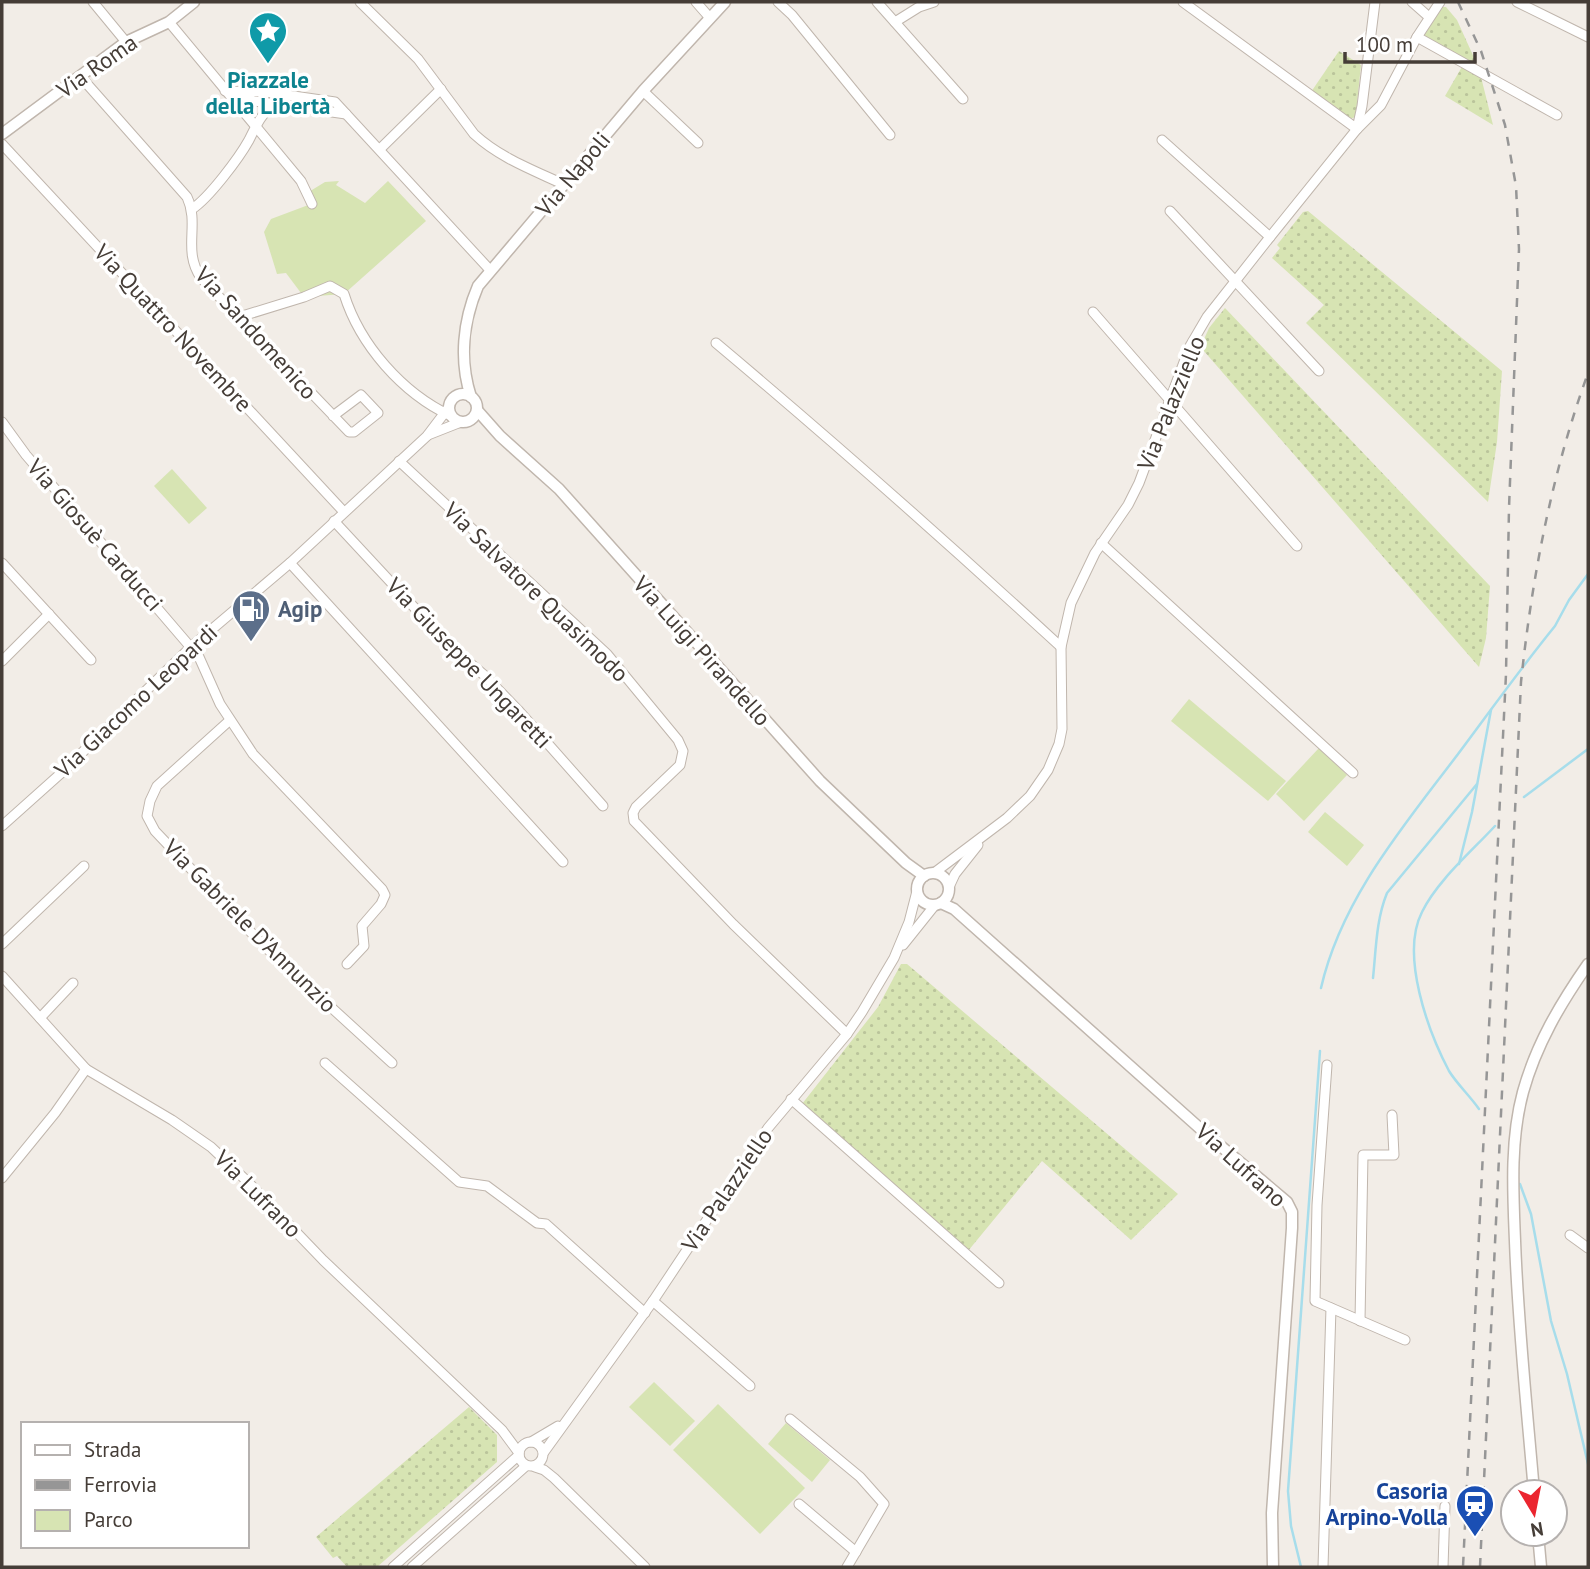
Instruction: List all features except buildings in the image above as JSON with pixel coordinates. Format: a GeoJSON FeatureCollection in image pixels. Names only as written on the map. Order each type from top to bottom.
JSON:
{"type":"FeatureCollection","features":[{"type":"Feature","properties":{"kind":"street"},"geometry":{"type":"LineString","coordinates":[[93,2],[126,41]]}},
{"type":"Feature","properties":{"kind":"street","name":"Via Roma"},"geometry":{"type":"LineString","coordinates":[[2,134],[126,41],[169,22],[194,2]]}},
{"type":"Feature","properties":{"kind":"street"},"geometry":{"type":"LineString","coordinates":[[360,2],[415,55],[485,145],[565,185]]}},
{"type":"Feature","properties":{"kind":"street"},"geometry":{"type":"LineString","coordinates":[[696,2],[710,18]]}},
{"type":"Feature","properties":{"kind":"street","name":"Via Napoli"},"geometry":{"type":"LineString","coordinates":[[454,412],[463,366],[469,309],[478,286],[643,91],[725,2]]}},
{"type":"Feature","properties":{"kind":"street"},"geometry":{"type":"LineString","coordinates":[[778,2],[890,135]]}},
{"type":"Feature","properties":{"kind":"street"},"geometry":{"type":"LineString","coordinates":[[877,2],[963,99]]}},
{"type":"Feature","properties":{"kind":"street"},"geometry":{"type":"LineString","coordinates":[[895,22],[919,7],[934,2]]}},
{"type":"Feature","properties":{"kind":"street"},"geometry":{"type":"LineString","coordinates":[[1183,2],[1357,129],[1375,2]]}},
{"type":"Feature","properties":{"kind":"street"},"geometry":{"type":"LineString","coordinates":[[1412,2],[1429,17]]}},
{"type":"Feature","properties":{"kind":"street","name":"Via Palazziello"},"geometry":{"type":"LineString","coordinates":[[894,958],[923,881],[985,836],[1030,796],[1056,754],[1062,718],[1061,647],[1071,603],[1101,543],[1128,505],[1139,483],[1197,333],[1357,129],[1388,96],[1429,17],[1440,2]]}},
{"type":"Feature","properties":{"kind":"street"},"geometry":{"type":"LineString","coordinates":[[1517,2],[1588,37]]}},
{"type":"Feature","properties":{"kind":"street"},"geometry":{"type":"LineString","coordinates":[[169,22],[301,181],[312,204]]}},
{"type":"Feature","properties":{"kind":"street"},"geometry":{"type":"LineString","coordinates":[[1418,37],[1557,115]]}},
{"type":"Feature","properties":{"kind":"street"},"geometry":{"type":"LineString","coordinates":[[80,76],[183,192],[192,209],[204,200],[244,148],[260,117],[273,103]]}},
{"type":"Feature","properties":{"kind":"street"},"geometry":{"type":"LineString","coordinates":[[380,149],[442,89]]}},
{"type":"Feature","properties":{"kind":"street"},"geometry":{"type":"LineString","coordinates":[[225,91],[266,92],[332,101],[348,114],[490,270]]}},
{"type":"Feature","properties":{"kind":"street"},"geometry":{"type":"LineString","coordinates":[[225,91],[254,101],[348,114]]}},
{"type":"Feature","properties":{"kind":"street"},"geometry":{"type":"LineString","coordinates":[[643,91],[698,143]]}},
{"type":"Feature","properties":{"kind":"street"},"geometry":{"type":"LineString","coordinates":[[254,127],[254,101],[266,92]]}},
{"type":"Feature","properties":{"kind":"street"},"geometry":{"type":"LineString","coordinates":[[1162,140],[1270,237]]}},
{"type":"Feature","properties":{"kind":"street","name":"Via Quattro Novembre"},"geometry":{"type":"LineString","coordinates":[[2,144],[344,512]]}},
{"type":"Feature","properties":{"kind":"street","name":"Via Sandomenico"},"geometry":{"type":"LineString","coordinates":[[192,209],[191,255],[194,268],[201,278],[333,416],[351,433],[378,413],[361,395],[333,416]]}},
{"type":"Feature","properties":{"kind":"street"},"geometry":{"type":"LineString","coordinates":[[1170,211],[1234,283],[1319,371]]}},
{"type":"Feature","properties":{"kind":"street"},"geometry":{"type":"LineString","coordinates":[[239,317],[330,286],[344,294],[351,318],[373,352],[419,398],[433,407],[444,406],[473,418],[477,410]]}},
{"type":"Feature","properties":{"kind":"street"},"geometry":{"type":"LineString","coordinates":[[1093,312],[1297,546]]}},
{"type":"Feature","properties":{"kind":"street"},"geometry":{"type":"LineString","coordinates":[[716,342],[955,548],[1061,647]]}},
{"type":"Feature","properties":{"kind":"street","name":"Via Napoli"},"geometry":{"type":"LineString","coordinates":[[463,366],[477,410]]}},
{"type":"Feature","properties":{"kind":"street"},"geometry":{"type":"LineString","coordinates":[[454,412],[462,395],[471,397]]}},
{"type":"Feature","properties":{"kind":"street","name":"Via Luigi Pirandello"},"geometry":{"type":"LineString","coordinates":[[477,410],[500,436],[559,489],[820,781],[923,881]]}},
{"type":"Feature","properties":{"kind":"street","name":"Via Giacomo Leopardi"},"geometry":{"type":"LineString","coordinates":[[427,436],[454,412]]}},
{"type":"Feature","properties":{"kind":"street","name":"Via Giacomo Leopardi"},"geometry":{"type":"LineString","coordinates":[[2,826],[59,775],[191,647],[290,563],[454,412]]}},
{"type":"Feature","properties":{"kind":"street","name":"Via Luigi Pirandello"},"geometry":{"type":"LineString","coordinates":[[454,412],[500,436]]}},
{"type":"Feature","properties":{"kind":"street","name":"Via Giosuè Carducci"},"geometry":{"type":"LineString","coordinates":[[2,422],[26,456],[191,647]]}},
{"type":"Feature","properties":{"kind":"street","name":"Via Salvatore Quasimodo"},"geometry":{"type":"LineString","coordinates":[[399,461],[607,654],[678,740],[683,751],[680,765],[636,807],[633,813],[634,821],[723,914],[846,1034]]}},
{"type":"Feature","properties":{"kind":"street","name":"Via Giuseppe Ungaretti"},"geometry":{"type":"LineString","coordinates":[[334,521],[451,647],[484,675],[518,710],[603,806]]}},
{"type":"Feature","properties":{"kind":"street"},"geometry":{"type":"LineString","coordinates":[[1101,543],[1353,773]]}},
{"type":"Feature","properties":{"kind":"street"},"geometry":{"type":"LineString","coordinates":[[2,563],[91,660]]}},
{"type":"Feature","properties":{"kind":"street"},"geometry":{"type":"LineString","coordinates":[[290,563],[563,862]]}},
{"type":"Feature","properties":{"kind":"street"},"geometry":{"type":"LineString","coordinates":[[2,661],[49,614]]}},
{"type":"Feature","properties":{"kind":"street","name":"Via Gabriele D'Annunzio"},"geometry":{"type":"LineString","coordinates":[[191,647],[199,657],[229,721],[253,754],[377,882],[385,895],[381,904],[362,926],[364,946],[347,964]]}},
{"type":"Feature","properties":{"kind":"street","name":"Via Gabriele D'Annunzio"},"geometry":{"type":"LineString","coordinates":[[229,721],[158,786],[146,816],[155,831],[263,945],[391,1063]]}},
{"type":"Feature","properties":{"kind":"street","name":"Via Palazziello"},"geometry":{"type":"LineString","coordinates":[[948,889],[955,874],[985,836]]}},
{"type":"Feature","properties":{"kind":"street"},"geometry":{"type":"LineString","coordinates":[[2,944],[84,866]]}},
{"type":"Feature","properties":{"kind":"street"},"geometry":{"type":"LineString","coordinates":[[923,881],[942,876],[948,889],[938,904]]}},
{"type":"Feature","properties":{"kind":"street","name":"Via Lufrano"},"geometry":{"type":"LineString","coordinates":[[923,881],[926,903],[954,909],[1204,1132],[1287,1202],[1292,1212],[1292,1228],[1272,1513],[1273,1567]]}},
{"type":"Feature","properties":{"kind":"street","name":"Via Lufrano"},"geometry":{"type":"LineString","coordinates":[[948,889],[954,909]]}},
{"type":"Feature","properties":{"kind":"street","name":"Via Palazziello"},"geometry":{"type":"LineString","coordinates":[[543,1455],[562,1423],[594,1385],[645,1313],[768,1128],[846,1034],[894,958],[938,904]]}},
{"type":"Feature","properties":{"kind":"street"},"geometry":{"type":"LineString","coordinates":[[1533,1478],[1516,1278],[1513,1198],[1515,1134],[1522,1093],[1534,1058],[1562,1003],[1588,964]]}},
{"type":"Feature","properties":{"kind":"street","name":"Via Lufrano"},"geometry":{"type":"LineString","coordinates":[[2,976],[86,1069],[173,1120],[211,1147],[323,1260],[502,1430],[519,1454]]}},
{"type":"Feature","properties":{"kind":"street"},"geometry":{"type":"LineString","coordinates":[[40,1018],[74,983]]}},
{"type":"Feature","properties":{"kind":"street"},"geometry":{"type":"LineString","coordinates":[[325,1063],[459,1181],[487,1186],[537,1223],[546,1224],[645,1313]]}},
{"type":"Feature","properties":{"kind":"street"},"geometry":{"type":"LineString","coordinates":[[1326,1065],[1317,1205],[1315,1301],[1405,1340]]}},
{"type":"Feature","properties":{"kind":"street"},"geometry":{"type":"LineString","coordinates":[[2,1178],[55,1113],[86,1069]]}},
{"type":"Feature","properties":{"kind":"street"},"geometry":{"type":"LineString","coordinates":[[791,1099],[999,1283]]}},
{"type":"Feature","properties":{"kind":"street"},"geometry":{"type":"LineString","coordinates":[[1360,1321],[1363,1156],[1394,1155],[1391,1115]]}},
{"type":"Feature","properties":{"kind":"street"},"geometry":{"type":"LineString","coordinates":[[1570,1235],[1588,1248]]}},
{"type":"Feature","properties":{"kind":"street"},"geometry":{"type":"LineString","coordinates":[[653,1301],[750,1386]]}},
{"type":"Feature","properties":{"kind":"street"},"geometry":{"type":"LineString","coordinates":[[1323,1567],[1331,1308]]}},
{"type":"Feature","properties":{"kind":"street"},"geometry":{"type":"LineString","coordinates":[[790,1419],[860,1477],[884,1504],[848,1567]]}},
{"type":"Feature","properties":{"kind":"street","name":"Via Palazziello"},"geometry":{"type":"LineString","coordinates":[[528,1443],[562,1423]]}},
{"type":"Feature","properties":{"kind":"street","name":"Via Lufrano"},"geometry":{"type":"LineString","coordinates":[[502,1430],[528,1443]]}},
{"type":"Feature","properties":{"kind":"street"},"geometry":{"type":"LineString","coordinates":[[393,1567],[528,1443],[539,1445],[554,1478]]}},
{"type":"Feature","properties":{"kind":"street"},"geometry":{"type":"LineString","coordinates":[[519,1454],[521,1462],[544,1470],[554,1478],[645,1567]]}},
{"type":"Feature","properties":{"kind":"street"},"geometry":{"type":"LineString","coordinates":[[412,1567],[543,1455]]}},
{"type":"Feature","properties":{"kind":"street"},"geometry":{"type":"LineString","coordinates":[[799,1504],[856,1552]]}},
{"type":"Feature","properties":{"kind":"street"},"geometry":{"type":"LineString","coordinates":[[1443,1567],[1445,1506]]}},
{"type":"Feature","properties":{"kind":"street"},"geometry":{"type":"LineString","coordinates":[[1539,1548],[1541,1567]]}},
{"type":"Feature","properties":{"kind":"green space"},"geometry":{"type":"Polygon","coordinates":[[[1441,7],[1446,7],[1457,20],[1476,62],[1474,65],[1422,38],[1441,7]]]}},
{"type":"Feature","properties":{"kind":"green space"},"geometry":{"type":"Polygon","coordinates":[[[1339,51],[1361,65],[1356,113],[1355,117],[1348,120],[1311,92],[1339,51]]]}},
{"type":"Feature","properties":{"kind":"green space"},"geometry":{"type":"Polygon","coordinates":[[[1463,65],[1481,77],[1493,125],[1445,96],[1463,65]]]}},
{"type":"Feature","properties":{"kind":"green space"},"geometry":{"type":"Polygon","coordinates":[[[339,181],[336,185],[365,203],[388,181],[426,221],[344,294],[304,297],[286,273],[277,274],[264,232],[271,219],[311,204],[307,193],[325,182],[339,181]]]}},
{"type":"Feature","properties":{"kind":"green space"},"geometry":{"type":"Polygon","coordinates":[[[1308,211],[1502,371],[1497,442],[1488,502],[1306,323],[1324,305],[1272,258],[1280,248],[1277,245],[1303,212],[1308,211]]]}},
{"type":"Feature","properties":{"kind":"green space"},"geometry":{"type":"Polygon","coordinates":[[[1225,308],[1490,586],[1486,638],[1479,667],[1203,350],[1201,346],[1209,328],[1225,308]]]}},
{"type":"Feature","properties":{"kind":"green space"},"geometry":{"type":"Polygon","coordinates":[[[172,469],[207,508],[189,524],[154,486],[172,469]]]}},
{"type":"Feature","properties":{"kind":"green space"},"geometry":{"type":"Polygon","coordinates":[[[1189,699],[1286,781],[1268,801],[1171,721],[1189,699]]]}},
{"type":"Feature","properties":{"kind":"green space"},"geometry":{"type":"Polygon","coordinates":[[[1319,748],[1347,775],[1304,821],[1276,794],[1319,748]]]}},
{"type":"Feature","properties":{"kind":"green space"},"geometry":{"type":"Polygon","coordinates":[[[1325,812],[1364,845],[1347,866],[1308,832],[1325,812]]]}},
{"type":"Feature","properties":{"kind":"green space"},"geometry":{"type":"Polygon","coordinates":[[[901,964],[907,964],[1178,1194],[1131,1240],[1042,1161],[968,1251],[802,1104],[878,1007],[901,964]]]}},
{"type":"Feature","properties":{"kind":"green space"},"geometry":{"type":"Polygon","coordinates":[[[654,1382],[695,1421],[670,1446],[629,1407],[654,1382]]]}},
{"type":"Feature","properties":{"kind":"green space"},"geometry":{"type":"Polygon","coordinates":[[[718,1404],[805,1488],[760,1534],[673,1450],[718,1404]]]}},
{"type":"Feature","properties":{"kind":"green space"},"geometry":{"type":"Polygon","coordinates":[[[469,1407],[497,1435],[497,1462],[377,1567],[347,1567],[337,1556],[333,1558],[316,1537],[469,1407]]]}},
{"type":"Feature","properties":{"kind":"green space"},"geometry":{"type":"Polygon","coordinates":[[[786,1423],[830,1460],[812,1482],[768,1444],[786,1423]]]}},
{"type":"Feature","properties":{"kind":"waterway"},"geometry":{"type":"LineString","coordinates":[[1321,988],[1343,925],[1376,866],[1555,626],[1569,600],[1588,574]]}},
{"type":"Feature","properties":{"kind":"waterway"},"geometry":{"type":"LineString","coordinates":[[1459,864],[1472,812],[1491,710]]}},
{"type":"Feature","properties":{"kind":"waterway"},"geometry":{"type":"LineString","coordinates":[[1524,797],[1588,749]]}},
{"type":"Feature","properties":{"kind":"waterway"},"geometry":{"type":"LineString","coordinates":[[1373,978],[1379,924],[1387,893],[1477,784]]}},
{"type":"Feature","properties":{"kind":"waterway"},"geometry":{"type":"LineString","coordinates":[[1479,1109],[1449,1071],[1433,1035],[1419,993],[1414,949],[1416,930],[1428,900],[1495,826]]}},
{"type":"Feature","properties":{"kind":"waterway"},"geometry":{"type":"LineString","coordinates":[[1301,1567],[1291,1526],[1288,1491],[1320,1051]]}},
{"type":"Feature","properties":{"kind":"waterway"},"geometry":{"type":"LineString","coordinates":[[1520,1184],[1531,1214],[1551,1321],[1567,1374],[1588,1464]]}},
{"type":"Feature","properties":{"kind":"railway"},"geometry":{"type":"LineString","coordinates":[[1458,2],[1481,51],[1505,125],[1516,186],[1519,249],[1506,674],[1463,1567]]}},
{"type":"Feature","properties":{"kind":"railway"},"geometry":{"type":"LineString","coordinates":[[1480,1567],[1521,682],[1545,525],[1564,448],[1588,373]]}},
{"type":"Feature","properties":{"kind":"place","name":"Piazzale della Libertà"},"geometry":{"type":"Point","coordinates":[268,65]}},
{"type":"Feature","properties":{"kind":"place","name":"Agip"},"geometry":{"type":"Point","coordinates":[251,643]}},
{"type":"Feature","properties":{"kind":"place","name":"Casoria Arpino-Volla"},"geometry":{"type":"Point","coordinates":[1475,1538]}}]}
